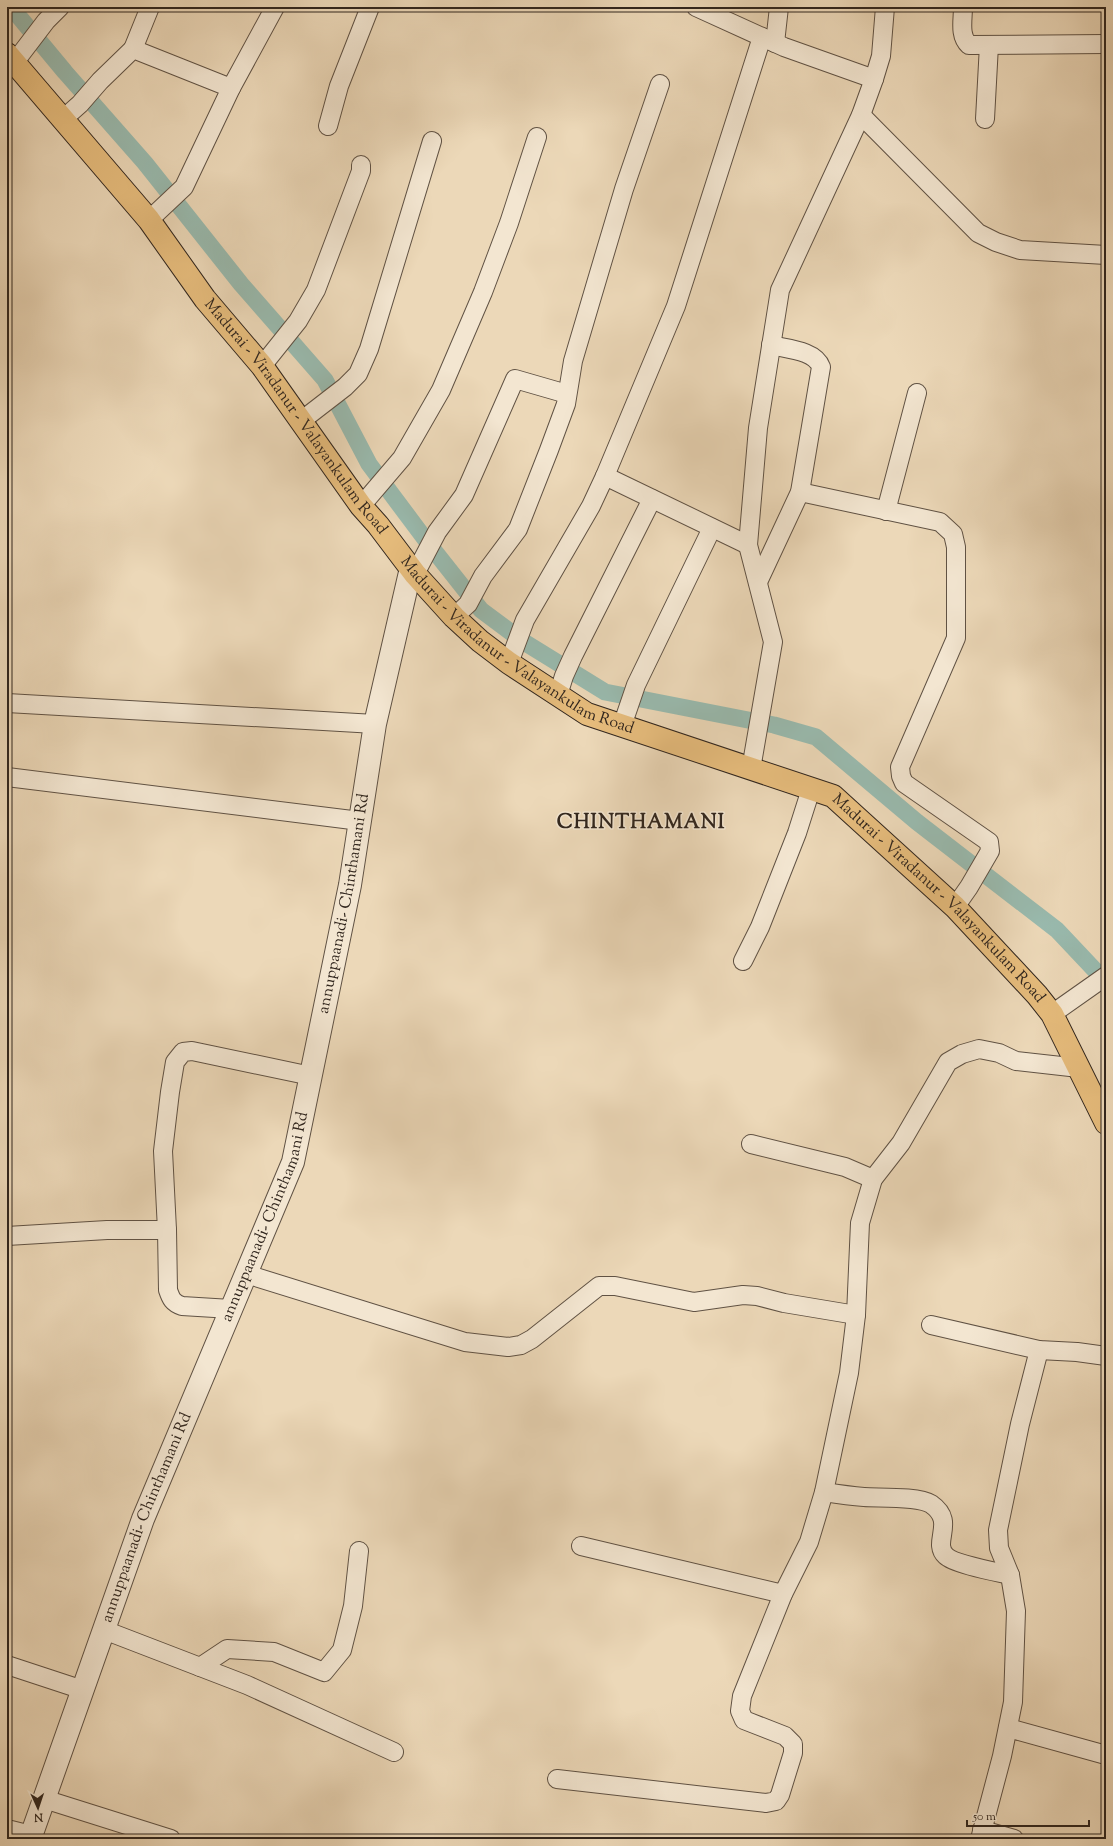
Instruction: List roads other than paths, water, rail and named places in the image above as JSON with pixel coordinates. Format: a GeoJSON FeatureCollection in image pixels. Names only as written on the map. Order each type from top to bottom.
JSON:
{"type":"FeatureCollection","features":[{"type":"Feature","properties":{"kind":"main road","name":"Madurai - Viradanur - Valayankulam Road"},"geometry":{"type":"LineString","coordinates":[[11,58],[62,120],[149,220],[206,299],[262,366],[301,421],[366,500],[378,524],[461,611],[480,641],[511,655],[561,686],[587,714],[625,717],[751,769],[833,796],[955,907],[1038,995],[1061,1008],[1079,1068],[1106,1123]]}},
{"type":"Feature","properties":{"kind":"street"},"geometry":{"type":"LineString","coordinates":[[11,58],[28,45],[46,21],[60,7]]}},
{"type":"Feature","properties":{"kind":"street"},"geometry":{"type":"LineString","coordinates":[[62,120],[80,104],[100,81],[133,48],[150,7]]}},
{"type":"Feature","properties":{"kind":"street"},"geometry":{"type":"LineString","coordinates":[[149,220],[184,187],[231,88],[275,7]]}},
{"type":"Feature","properties":{"kind":"street"},"geometry":{"type":"LineString","coordinates":[[328,126],[339,86],[370,7]]}},
{"type":"Feature","properties":{"kind":"street"},"geometry":{"type":"LineString","coordinates":[[696,7],[769,40],[874,79]]}},
{"type":"Feature","properties":{"kind":"street"},"geometry":{"type":"LineString","coordinates":[[511,655],[525,620],[591,506],[676,306],[769,40],[779,7]]}},
{"type":"Feature","properties":{"kind":"street"},"geometry":{"type":"LineString","coordinates":[[751,769],[773,642],[748,545],[758,428],[780,290],[860,115],[874,79],[880,56],[885,7]]}},
{"type":"Feature","properties":{"kind":"street"},"geometry":{"type":"LineString","coordinates":[[963,7],[962,35],[969,45],[1106,44]]}},
{"type":"Feature","properties":{"kind":"street"},"geometry":{"type":"LineString","coordinates":[[985,119],[988,45]]}},
{"type":"Feature","properties":{"kind":"street"},"geometry":{"type":"LineString","coordinates":[[133,48],[231,88]]}},
{"type":"Feature","properties":{"kind":"street"},"geometry":{"type":"LineString","coordinates":[[461,611],[483,576],[518,529],[549,450],[566,404],[573,361],[624,189],[660,84]]}},
{"type":"Feature","properties":{"kind":"street"},"geometry":{"type":"LineString","coordinates":[[860,115],[978,233],[996,242],[1020,250],[1106,255]]}},
{"type":"Feature","properties":{"kind":"street"},"geometry":{"type":"LineString","coordinates":[[366,500],[402,458],[441,390],[480,299],[509,223],[537,137]]}},
{"type":"Feature","properties":{"kind":"street"},"geometry":{"type":"LineString","coordinates":[[301,421],[345,387],[358,374],[369,349],[432,141]]}},
{"type":"Feature","properties":{"kind":"street"},"geometry":{"type":"LineString","coordinates":[[262,366],[298,321],[316,290],[361,171],[361,165]]}},
{"type":"Feature","properties":{"kind":"street"},"geometry":{"type":"LineString","coordinates":[[758,582],[800,492],[821,367],[819,361],[811,355],[771,345]]}},
{"type":"Feature","properties":{"kind":"street"},"geometry":{"type":"LineString","coordinates":[[417,566],[437,532],[464,495],[515,379],[568,394]]}},
{"type":"Feature","properties":{"kind":"street"},"geometry":{"type":"LineString","coordinates":[[886,511],[917,393]]}},
{"type":"Feature","properties":{"kind":"street"},"geometry":{"type":"LineString","coordinates":[[605,476],[748,545]]}},
{"type":"Feature","properties":{"kind":"street"},"geometry":{"type":"LineString","coordinates":[[800,492],[940,522],[953,534],[956,547],[956,638],[900,767],[900,776],[904,783],[989,842],[990,851],[970,887],[955,907]]}},
{"type":"Feature","properties":{"kind":"street"},"geometry":{"type":"LineString","coordinates":[[561,686],[573,656],[652,498]]}},
{"type":"Feature","properties":{"kind":"street"},"geometry":{"type":"LineString","coordinates":[[625,717],[636,685],[712,528]]}},
{"type":"Feature","properties":{"kind":"street","name":"annuppaanadi- Chinthamani Rd"},"geometry":{"type":"LineString","coordinates":[[30,1837],[143,1519],[293,1162],[350,885],[375,724],[417,566]]}},
{"type":"Feature","properties":{"kind":"street"},"geometry":{"type":"LineString","coordinates":[[7,703],[375,724]]}},
{"type":"Feature","properties":{"kind":"street"},"geometry":{"type":"LineString","coordinates":[[7,777],[360,821]]}},
{"type":"Feature","properties":{"kind":"street"},"geometry":{"type":"LineString","coordinates":[[743,961],[760,928],[797,833],[812,789]]}},
{"type":"Feature","properties":{"kind":"street"},"geometry":{"type":"LineString","coordinates":[[1061,1008],[1106,976]]}},
{"type":"Feature","properties":{"kind":"street"},"geometry":{"type":"LineString","coordinates":[[557,1779],[766,1803],[776,1800],[780,1795],[793,1753],[793,1744],[784,1736],[744,1720],[740,1710],[742,1696],[783,1594],[809,1542],[824,1492],[849,1373],[856,1315],[860,1223],[873,1179],[901,1143],[922,1104],[948,1062],[962,1054],[979,1049],[999,1053],[1016,1061],[1079,1068]]}},
{"type":"Feature","properties":{"kind":"street"},"geometry":{"type":"LineString","coordinates":[[232,1308],[182,1306],[174,1303],[170,1298],[168,1290],[163,1151],[175,1062],[183,1052],[192,1051],[311,1076]]}},
{"type":"Feature","properties":{"kind":"street"},"geometry":{"type":"LineString","coordinates":[[751,1144],[845,1167],[873,1179]]}},
{"type":"Feature","properties":{"kind":"street"},"geometry":{"type":"LineString","coordinates":[[7,1236],[107,1230],[167,1230]]}},
{"type":"Feature","properties":{"kind":"street"},"geometry":{"type":"LineString","coordinates":[[246,1274],[465,1342],[508,1347],[521,1345],[532,1338],[599,1286],[615,1286],[694,1302],[743,1296],[757,1296],[784,1303],[856,1315]]}},
{"type":"Feature","properties":{"kind":"street"},"geometry":{"type":"LineString","coordinates":[[932,1325],[1039,1350],[1077,1352],[1106,1356]]}},
{"type":"Feature","properties":{"kind":"street"},"geometry":{"type":"LineString","coordinates":[[1014,1839],[981,1835],[1008,1728],[1013,1702],[1016,1611],[1010,1575],[999,1548],[998,1530],[1020,1424],[1039,1350]]}},
{"type":"Feature","properties":{"kind":"street"},"geometry":{"type":"LineString","coordinates":[[824,1492],[863,1497],[906,1498],[929,1503],[940,1512],[944,1522],[940,1546],[945,1556],[955,1561],[1010,1575]]}},
{"type":"Feature","properties":{"kind":"street"},"geometry":{"type":"LineString","coordinates":[[581,1546],[783,1594]]}},
{"type":"Feature","properties":{"kind":"street"},"geometry":{"type":"LineString","coordinates":[[200,1667],[227,1649],[274,1652],[324,1672],[342,1650],[353,1606],[359,1551]]}},
{"type":"Feature","properties":{"kind":"street"},"geometry":{"type":"LineString","coordinates":[[104,1630],[247,1685],[394,1752]]}},
{"type":"Feature","properties":{"kind":"street"},"geometry":{"type":"LineString","coordinates":[[7,1665],[83,1690]]}},
{"type":"Feature","properties":{"kind":"street"},"geometry":{"type":"LineString","coordinates":[[1008,1728],[1106,1755]]}},
{"type":"Feature","properties":{"kind":"street"},"geometry":{"type":"LineString","coordinates":[[44,1799],[171,1839]]}},
{"type":"Feature","properties":{"kind":"street"},"geometry":{"type":"LineString","coordinates":[[7,1829],[30,1837]]}},
{"type":"Feature","properties":{"kind":"waterway"},"geometry":{"type":"LineString","coordinates":[[11,7],[65,72],[145,163],[241,284],[325,380],[369,464],[428,543],[481,610],[524,642],[605,692],[774,725],[816,737],[917,822],[1057,930],[1106,982]]}},
{"type":"Feature","properties":{"kind":"district","name":"CHINTHAMANI"},"geometry":{"type":"Point","coordinates":[641,823]}}]}
